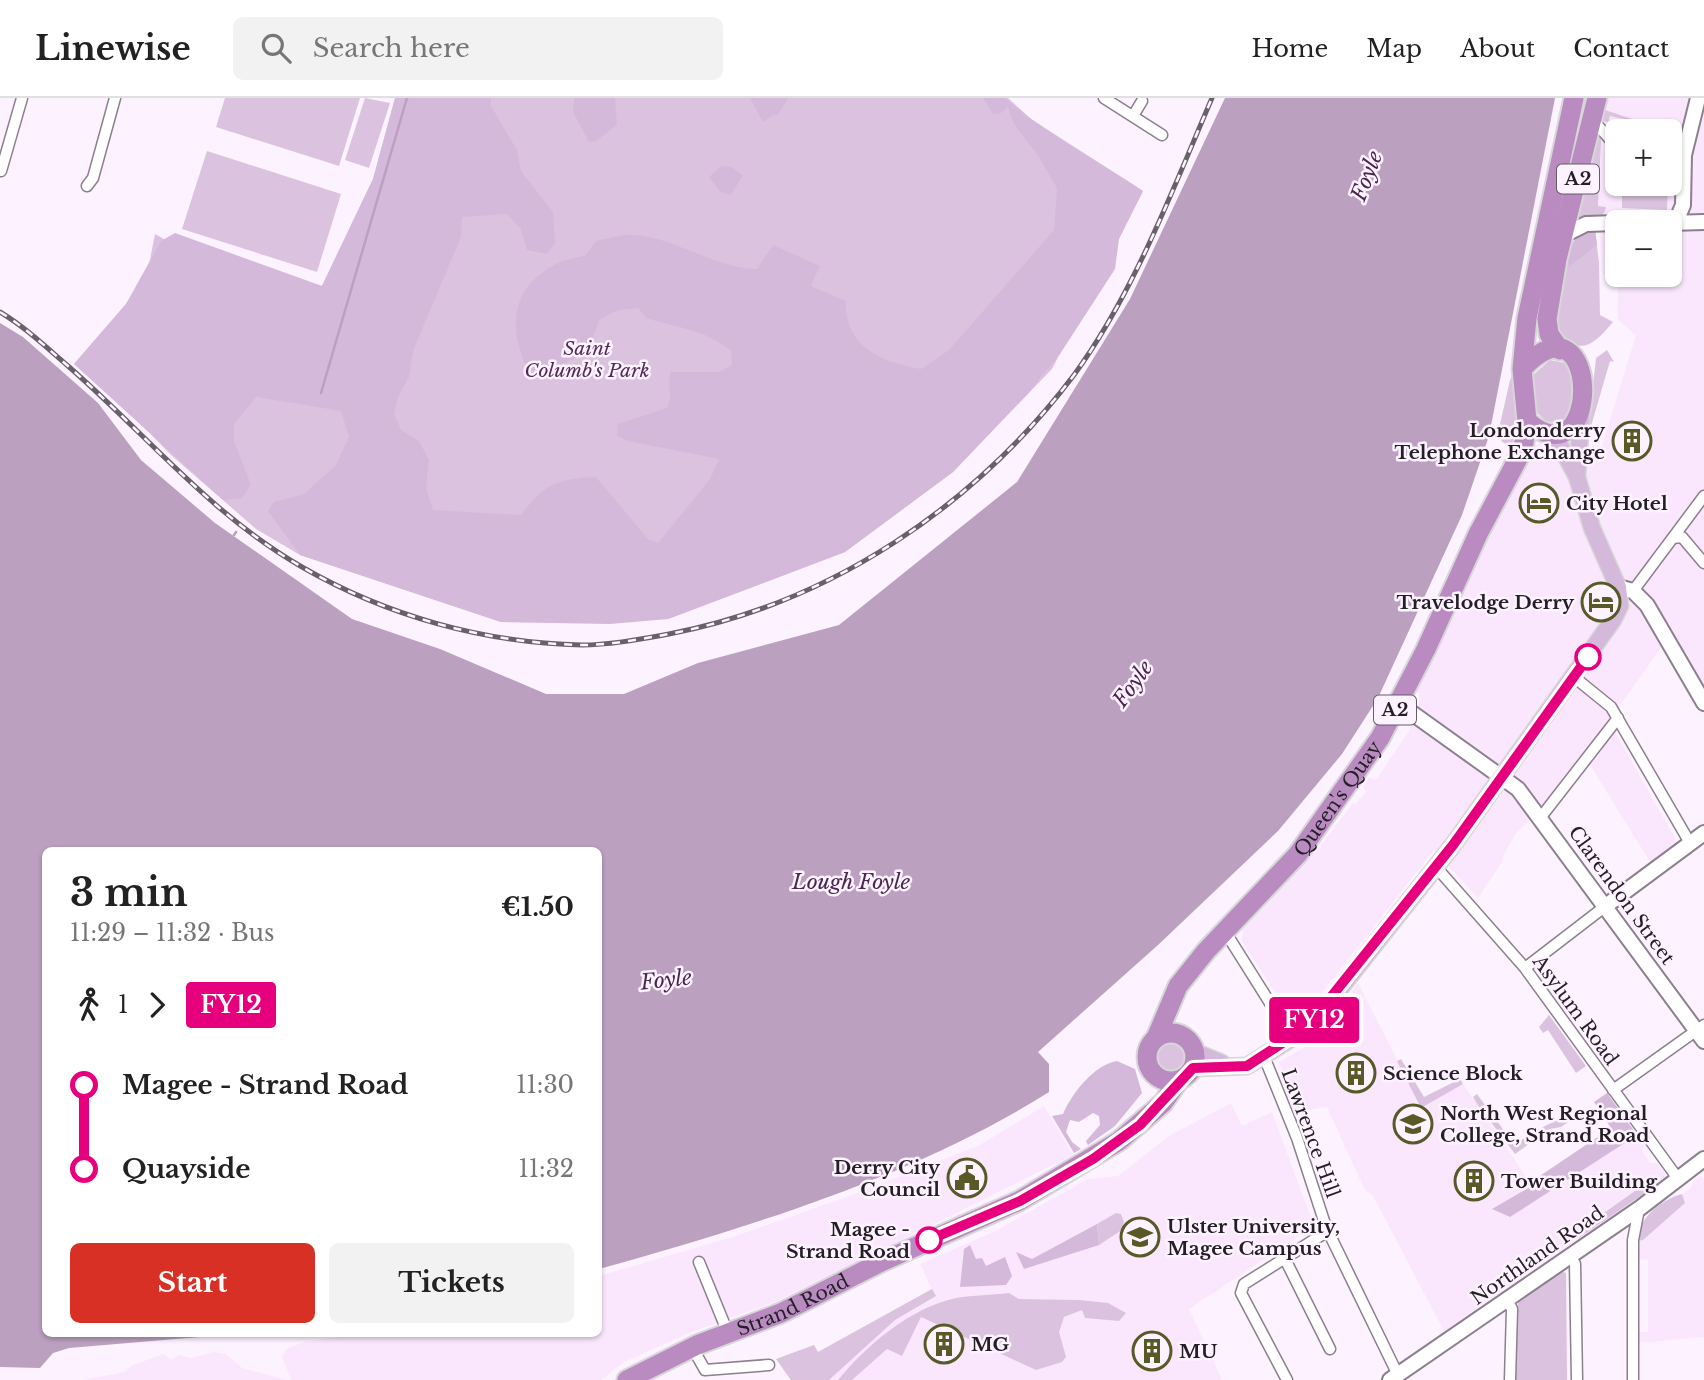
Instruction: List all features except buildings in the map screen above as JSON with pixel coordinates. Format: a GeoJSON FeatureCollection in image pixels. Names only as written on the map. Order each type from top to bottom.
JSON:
{"type":"FeatureCollection","features":[{"type":"Feature","properties":{"kind":"highway","name":"A2"},"geometry":{"type":"LineString","coordinates":[[1574,98],[1527,318],[1522,369],[1527,421],[1550,433],[1572,425],[1582,407],[1583,371],[1570,354],[1560,350],[1549,334],[1547,319],[1558,259],[1597,98]]}},
{"type":"Feature","properties":{"kind":"highway"},"geometry":{"type":"LineString","coordinates":[[1522,369],[1540,352],[1560,350]]}},
{"type":"Feature","properties":{"kind":"highway","name":"Queen's Quay"},"geometry":{"type":"LineString","coordinates":[[1156,1038],[1178,986],[1206,951],[1226,933],[1298,854],[1355,776],[1398,704],[1478,534],[1523,449],[1527,421]]}},
{"type":"Feature","properties":{"kind":"highway","name":"Queen's Quay"},"geometry":{"type":"LineString","coordinates":[[1523,449],[1550,433]]}},
{"type":"Feature","properties":{"kind":"highway","name":"Queen's Quay"},"geometry":{"type":"LineString","coordinates":[[1188,1060],[1182,1014],[1190,974]]}},
{"type":"Feature","properties":{"kind":"highway"},"geometry":{"type":"LineString","coordinates":[[1153,1074],[1165,1081],[1188,1060],[1172,1033],[1156,1038]]}},
{"type":"Feature","properties":{"kind":"highway","name":"A2"},"geometry":{"type":"LineString","coordinates":[[1140,1125],[1152,1094],[1153,1074],[1147,1054],[1156,1038]]}},
{"type":"Feature","properties":{"kind":"highway","name":"Strand Road"},"geometry":{"type":"LineString","coordinates":[[627,1380],[692,1347],[781,1313],[881,1262],[1020,1201],[1093,1159],[1140,1125],[1163,1103],[1188,1060]]}},
{"type":"Feature","properties":{"kind":"main road"},"geometry":{"type":"LineString","coordinates":[[1681,210],[1684,155],[1698,98]]}},
{"type":"Feature","properties":{"kind":"main road"},"geometry":{"type":"LineString","coordinates":[[1683,205],[1700,223]]}},
{"type":"Feature","properties":{"kind":"main road"},"geometry":{"type":"LineString","coordinates":[[1564,235],[1586,224],[1605,223]]}},
{"type":"Feature","properties":{"kind":"main road"},"geometry":{"type":"LineString","coordinates":[[1682,223],[1700,223]]}},
{"type":"Feature","properties":{"kind":"main road"},"geometry":{"type":"LineString","coordinates":[[1558,259],[1571,239],[1586,224]]}},
{"type":"Feature","properties":{"kind":"main road","name":"A2"},"geometry":{"type":"LineString","coordinates":[[1577,477],[1582,407]]}},
{"type":"Feature","properties":{"kind":"main road","name":"A2"},"geometry":{"type":"LineString","coordinates":[[1550,433],[1577,477],[1592,528],[1626,589],[1620,606]]}},
{"type":"Feature","properties":{"kind":"main road"},"geometry":{"type":"LineString","coordinates":[[1626,589],[1647,604],[1703,700]]}},
{"type":"Feature","properties":{"kind":"main road"},"geometry":{"type":"LineString","coordinates":[[1188,1060],[1234,1067],[1247,1066],[1292,1038],[1320,1014],[1436,867],[1574,677],[1620,606],[1632,603],[1647,604]]}},
{"type":"Feature","properties":{"kind":"main road","name":"Clarendon Street"},"geometry":{"type":"LineString","coordinates":[[1398,704],[1518,789],[1701,1032]]}},
{"type":"Feature","properties":{"kind":"main road"},"geometry":{"type":"LineString","coordinates":[[1606,905],[1704,832]]}},
{"type":"Feature","properties":{"kind":"main road","name":"Northland Road"},"geometry":{"type":"LineString","coordinates":[[1394,1377],[1640,1208],[1704,1159]]}},
{"type":"Feature","properties":{"kind":"street"},"geometry":{"type":"LineString","coordinates":[[1,171],[22,98]]}},
{"type":"Feature","properties":{"kind":"street"},"geometry":{"type":"LineString","coordinates":[[87,186],[93,178],[115,98]]}},
{"type":"Feature","properties":{"kind":"street"},"geometry":{"type":"LineString","coordinates":[[1104,98],[1162,135]]}},
{"type":"Feature","properties":{"kind":"street"},"geometry":{"type":"LineString","coordinates":[[1133,116],[1142,101]]}},
{"type":"Feature","properties":{"kind":"street"},"geometry":{"type":"LineString","coordinates":[[1593,120],[1605,134]]}},
{"type":"Feature","properties":{"kind":"street"},"geometry":{"type":"LineString","coordinates":[[1626,589],[1673,538],[1704,496]]}},
{"type":"Feature","properties":{"kind":"street"},"geometry":{"type":"LineString","coordinates":[[1673,538],[1682,537],[1704,563]]}},
{"type":"Feature","properties":{"kind":"street"},"geometry":{"type":"LineString","coordinates":[[1574,677],[1611,707],[1690,843]]}},
{"type":"Feature","properties":{"kind":"street"},"geometry":{"type":"LineString","coordinates":[[1541,817],[1618,718]]}},
{"type":"Feature","properties":{"kind":"street","name":"Asylum Road"},"geometry":{"type":"LineString","coordinates":[[1436,867],[1525,968],[1679,1180]]}},
{"type":"Feature","properties":{"kind":"street"},"geometry":{"type":"LineString","coordinates":[[1525,968],[1606,905]]}},
{"type":"Feature","properties":{"kind":"street"},"geometry":{"type":"LineString","coordinates":[[1226,933],[1292,1038]]}},
{"type":"Feature","properties":{"kind":"street"},"geometry":{"type":"LineString","coordinates":[[1613,1090],[1701,1032]]}},
{"type":"Feature","properties":{"kind":"street","name":"Lawrence Hill"},"geometry":{"type":"LineString","coordinates":[[1263,1054],[1297,1138],[1328,1231],[1394,1377]]}},
{"type":"Feature","properties":{"kind":"street"},"geometry":{"type":"LineString","coordinates":[[1633,1380],[1633,1240],[1640,1208]]}},
{"type":"Feature","properties":{"kind":"street"},"geometry":{"type":"LineString","coordinates":[[1287,1380],[1241,1293],[1244,1284],[1328,1231]]}},
{"type":"Feature","properties":{"kind":"street"},"geometry":{"type":"LineString","coordinates":[[1570,1255],[1575,1264],[1577,1380]]}},
{"type":"Feature","properties":{"kind":"street"},"geometry":{"type":"LineString","coordinates":[[1285,1259],[1330,1349]]}},
{"type":"Feature","properties":{"kind":"street"},"geometry":{"type":"LineString","coordinates":[[699,1262],[728,1333]]}},
{"type":"Feature","properties":{"kind":"street"},"geometry":{"type":"LineString","coordinates":[[1507,1300],[1512,1309],[1510,1380]]}},
{"type":"Feature","properties":{"kind":"street"},"geometry":{"type":"LineString","coordinates":[[692,1347],[705,1370],[769,1365]]}},
{"type":"Feature","properties":{"kind":"shaded area"},"geometry":{"type":"Polygon","coordinates":[[[395,98],[491,98],[491,106],[517,150],[521,171],[553,212],[555,243],[547,254],[527,250],[521,229],[507,214],[462,217],[461,237],[413,351],[409,377],[398,397],[394,414],[401,430],[419,441],[429,460],[426,488],[433,510],[521,515],[545,489],[562,481],[596,477],[648,539],[658,543],[710,479],[719,459],[628,441],[617,436],[618,424],[667,408],[671,372],[719,372],[732,365],[731,351],[701,334],[646,318],[638,308],[618,310],[599,320],[588,345],[574,359],[528,371],[517,338],[518,308],[531,282],[544,271],[563,261],[586,255],[596,241],[625,235],[650,237],[726,264],[757,269],[773,245],[820,266],[811,286],[846,301],[851,330],[868,350],[893,362],[921,369],[949,350],[1054,230],[1057,188],[1039,157],[1014,124],[1008,107],[1001,113],[993,114],[983,98],[1005,98],[1055,135],[1143,191],[1119,239],[1115,269],[1060,354],[1029,392],[953,472],[845,552],[668,619],[610,624],[501,622],[300,555],[268,511],[274,502],[304,494],[336,465],[349,437],[341,411],[256,397],[234,424],[234,441],[251,485],[242,498],[223,500],[74,364],[126,304],[161,241],[175,233],[322,286],[373,179],[395,98]]]}},
{"type":"Feature","properties":{"kind":"shaded area"},"geometry":{"type":"Polygon","coordinates":[[[574,98],[615,98],[617,125],[596,141],[589,142],[573,112],[574,98]]]}},
{"type":"Feature","properties":{"kind":"shaded area"},"geometry":{"type":"Polygon","coordinates":[[[750,98],[788,98],[778,115],[773,115],[763,122],[750,98]]]}},
{"type":"Feature","properties":{"kind":"shaded area"},"geometry":{"type":"Polygon","coordinates":[[[1607,98],[1704,98],[1704,690],[1668,638],[1609,721],[1677,842],[1650,862],[1589,763],[1516,833],[1502,862],[1478,898],[1434,850],[1317,999],[1336,1014],[1358,983],[1421,1107],[1463,1084],[1530,1182],[1611,1128],[1594,1102],[1607,1093],[1644,1145],[1642,1151],[1650,1163],[1657,1163],[1668,1177],[1444,1331],[1373,1196],[1365,1190],[1327,1107],[1300,1111],[1279,1062],[1309,1045],[1242,941],[1243,929],[1317,850],[1353,803],[1355,805],[1366,792],[1363,787],[1369,778],[1376,780],[1409,731],[1419,707],[1419,693],[1413,690],[1526,455],[1537,444],[1549,443],[1557,448],[1602,446],[1636,335],[1618,320],[1618,287],[1682,287],[1682,210],[1605,210],[1605,275],[1602,272],[1598,207],[1602,121],[1607,98]]]}},
{"type":"Feature","properties":{"kind":"shaded area"},"geometry":{"type":"Polygon","coordinates":[[[721,166],[731,167],[743,175],[731,195],[721,192],[709,177],[721,166]]]}},
{"type":"Feature","properties":{"kind":"shaded area"},"geometry":{"type":"Polygon","coordinates":[[[1595,229],[1597,245],[1570,266],[1567,260],[1572,243],[1583,233],[1595,229]]]}},
{"type":"Feature","properties":{"kind":"shaded area"},"geometry":{"type":"Polygon","coordinates":[[[1117,1061],[1135,1069],[1142,1093],[1115,1126],[1088,1145],[1086,1141],[1100,1125],[1099,1116],[1093,1113],[1079,1122],[1070,1120],[1066,1132],[1072,1142],[1081,1149],[1074,1153],[1052,1116],[1063,1114],[1072,1097],[1092,1074],[1117,1061]]]}},
{"type":"Feature","properties":{"kind":"shaded area"},"geometry":{"type":"Polygon","coordinates":[[[1607,1093],[1637,1135],[1510,1217],[1492,1209],[1535,1184],[1534,1180],[1611,1128],[1594,1102],[1607,1093]]]}},
{"type":"Feature","properties":{"kind":"shaded area","name":"Ulster University, Magee Campus"},"geometry":{"type":"Polygon","coordinates":[[[1231,1103],[1242,1126],[1272,1112],[1314,1226],[1189,1309],[1222,1380],[791,1380],[776,1359],[814,1345],[818,1352],[932,1289],[920,1264],[995,1231],[1088,1179],[1118,1176],[1169,1136],[1231,1103]]]}},
{"type":"Feature","properties":{"kind":"shaded area"},"geometry":{"type":"Polygon","coordinates":[[[1044,1106],[1073,1155],[775,1302],[694,1331],[624,1362],[601,1380],[291,1380],[282,1357],[286,1349],[304,1342],[339,1337],[602,1337],[602,1275],[736,1236],[978,1146],[1044,1106]]]}},
{"type":"Feature","properties":{"kind":"shaded area"},"geometry":{"type":"Polygon","coordinates":[[[1701,1176],[1704,1179],[1704,1337],[1638,1343],[1638,1332],[1648,1332],[1648,1260],[1637,1259],[1637,1229],[1650,1214],[1674,1195],[1680,1196],[1691,1188],[1694,1181],[1701,1176]]]}},
{"type":"Feature","properties":{"kind":"shaded area"},"geometry":{"type":"Polygon","coordinates":[[[1097,1224],[1099,1245],[1024,1269],[1016,1252],[1032,1259],[1097,1224]]]}},
{"type":"Feature","properties":{"kind":"shaded area"},"geometry":{"type":"Polygon","coordinates":[[[970,1245],[976,1259],[982,1258],[986,1266],[1005,1257],[1012,1276],[1006,1285],[960,1287],[964,1249],[970,1245]]]}},
{"type":"Feature","properties":{"kind":"shaded area"},"geometry":{"type":"Polygon","coordinates":[[[213,1352],[226,1354],[242,1368],[287,1380],[84,1380],[125,1372],[131,1366],[163,1354],[171,1359],[179,1355],[191,1358],[213,1352]]]}},
{"type":"Feature","properties":{"kind":"green space"},"geometry":{"type":"Polygon","coordinates":[[[225,98],[360,98],[339,166],[216,127],[225,98]]]}},
{"type":"Feature","properties":{"kind":"green space"},"geometry":{"type":"Polygon","coordinates":[[[365,98],[390,103],[369,168],[345,160],[365,98]]]}},
{"type":"Feature","properties":{"kind":"green space","name":"Saint Columb's Park"},"geometry":{"type":"Polygon","coordinates":[[[395,98],[1008,98],[1031,119],[1143,191],[1052,369],[953,472],[845,552],[668,619],[501,622],[300,555],[256,529],[171,455],[135,418],[74,364],[126,304],[148,270],[155,234],[189,253],[322,286],[373,179],[395,98]]]}},
{"type":"Feature","properties":{"kind":"green space"},"geometry":{"type":"Polygon","coordinates":[[[1605,110],[1632,119],[1610,116],[1602,121],[1598,206],[1606,207],[1597,219],[1570,227],[1594,137],[1605,110]]]}},
{"type":"Feature","properties":{"kind":"green space"},"geometry":{"type":"Polygon","coordinates":[[[207,151],[341,194],[317,272],[182,229],[207,151]]]}},
{"type":"Feature","properties":{"kind":"green space"},"geometry":{"type":"Polygon","coordinates":[[[1622,196],[1668,196],[1667,210],[1622,208],[1622,196]]]}},
{"type":"Feature","properties":{"kind":"green space"},"geometry":{"type":"Polygon","coordinates":[[[1595,229],[1600,315],[1613,322],[1592,342],[1579,346],[1555,331],[1558,291],[1570,246],[1595,229]]]}},
{"type":"Feature","properties":{"kind":"green space"},"geometry":{"type":"Polygon","coordinates":[[[1607,350],[1614,362],[1610,361],[1587,440],[1596,358],[1607,350]]]}},
{"type":"Feature","properties":{"kind":"green space"},"geometry":{"type":"Polygon","coordinates":[[[1550,360],[1565,363],[1570,371],[1575,392],[1570,411],[1565,418],[1556,422],[1545,421],[1534,409],[1534,374],[1550,360]]]}},
{"type":"Feature","properties":{"kind":"green space"},"geometry":{"type":"Polygon","coordinates":[[[1517,361],[1516,440],[1509,445],[1502,442],[1498,433],[1517,361]]]}},
{"type":"Feature","properties":{"kind":"green space"},"geometry":{"type":"Polygon","coordinates":[[[1549,1015],[1586,1066],[1576,1073],[1548,1030],[1543,1033],[1539,1027],[1549,1015]]]}},
{"type":"Feature","properties":{"kind":"green space"},"geometry":{"type":"Polygon","coordinates":[[[1171,1043],[1182,1047],[1186,1058],[1182,1069],[1171,1073],[1160,1069],[1156,1058],[1160,1047],[1171,1043]]]}},
{"type":"Feature","properties":{"kind":"green space"},"geometry":{"type":"Polygon","coordinates":[[[1401,1059],[1424,1097],[1460,1079],[1463,1084],[1421,1108],[1397,1061],[1401,1059]]]}},
{"type":"Feature","properties":{"kind":"green space"},"geometry":{"type":"Polygon","coordinates":[[[1477,1094],[1508,1136],[1512,1134],[1519,1142],[1552,1123],[1574,1115],[1574,1118],[1561,1127],[1550,1129],[1515,1154],[1477,1104],[1473,1097],[1477,1094]]]}},
{"type":"Feature","properties":{"kind":"green space"},"geometry":{"type":"Polygon","coordinates":[[[1653,1178],[1658,1184],[1579,1238],[1576,1233],[1653,1178]]]}},
{"type":"Feature","properties":{"kind":"green space"},"geometry":{"type":"Polygon","coordinates":[[[1682,1194],[1685,1203],[1643,1240],[1637,1241],[1642,1224],[1652,1211],[1666,1200],[1682,1194]]]}},
{"type":"Feature","properties":{"kind":"green space"},"geometry":{"type":"Polygon","coordinates":[[[1116,1213],[1121,1214],[1124,1222],[1122,1230],[1099,1245],[1097,1224],[1116,1213]]]}},
{"type":"Feature","properties":{"kind":"green space"},"geometry":{"type":"Polygon","coordinates":[[[1560,1271],[1566,1273],[1567,1380],[1515,1380],[1518,1299],[1560,1271]]]}},
{"type":"Feature","properties":{"kind":"green space"},"geometry":{"type":"Polygon","coordinates":[[[932,1289],[936,1296],[895,1320],[829,1380],[791,1380],[776,1359],[814,1345],[818,1352],[932,1289]]]}},
{"type":"Feature","properties":{"kind":"green space"},"geometry":{"type":"Polygon","coordinates":[[[1009,1293],[1019,1299],[1108,1303],[1126,1313],[1119,1321],[1085,1318],[1082,1310],[1064,1317],[1059,1332],[1066,1357],[1062,1362],[1036,1370],[921,1317],[902,1356],[887,1349],[852,1380],[838,1380],[876,1341],[922,1310],[956,1298],[1009,1293]]]}},
{"type":"Feature","properties":{"kind":"water","name":"Lough Foyle"},"geometry":{"type":"Polygon","coordinates":[[[1225,98],[1555,98],[1489,436],[1462,515],[1378,698],[1342,754],[1278,831],[1158,945],[1038,1052],[1049,1064],[1049,1092],[998,1122],[943,1149],[829,1197],[713,1236],[602,1268],[602,847],[42,847],[42,1337],[199,1337],[69,1348],[53,1353],[40,1368],[0,1367],[0,323],[23,337],[98,403],[141,460],[215,523],[352,619],[440,649],[546,694],[624,694],[698,663],[839,625],[1017,482],[1130,299],[1225,98]]]}},
{"type":"Feature","properties":{"kind":"waterway"},"geometry":{"type":"LineString","coordinates":[[321,393],[407,98]]}},
{"type":"Feature","properties":{"kind":"railway"},"geometry":{"type":"LineString","coordinates":[[0,312],[68,366],[238,523],[302,567],[334,584],[402,613],[437,624],[509,639],[582,645],[648,638],[729,619],[787,599],[842,573],[895,542],[945,506],[992,466],[1035,422],[1074,375],[1096,343],[1150,241],[1212,98]]}},
{"type":"Feature","properties":{"kind":"bus line","name":"FY12"},"geometry":{"type":"LineString","coordinates":[[929,1240],[1020,1201],[1093,1159],[1140,1125],[1193,1068],[1247,1066],[1307,1027],[1453,845],[1588,657]]}},
{"type":"Feature","properties":{"kind":"place","name":"Londonderry Telephone Exchange"},"geometry":{"type":"Point","coordinates":[1632,441]}},
{"type":"Feature","properties":{"kind":"place","name":"City Hotel"},"geometry":{"type":"Point","coordinates":[1539,503]}},
{"type":"Feature","properties":{"kind":"place","name":"Travelodge Derry"},"geometry":{"type":"Point","coordinates":[1601,602]}},
{"type":"Feature","properties":{"kind":"place","name":"Science Block"},"geometry":{"type":"Point","coordinates":[1356,1073]}},
{"type":"Feature","properties":{"kind":"place","name":"North West Regional College, Strand Road"},"geometry":{"type":"Point","coordinates":[1413,1124]}},
{"type":"Feature","properties":{"kind":"place","name":"Derry City Council"},"geometry":{"type":"Point","coordinates":[967,1178]}},
{"type":"Feature","properties":{"kind":"place","name":"Tower Building"},"geometry":{"type":"Point","coordinates":[1474,1181]}},
{"type":"Feature","properties":{"kind":"place","name":"Ulster University, Magee Campus"},"geometry":{"type":"Point","coordinates":[1140,1237]}},
{"type":"Feature","properties":{"kind":"place","name":"Magee - Strand Road"},"geometry":{"type":"Point","coordinates":[929,1240]}},
{"type":"Feature","properties":{"kind":"place","name":"MG"},"geometry":{"type":"Point","coordinates":[944,1344]}},
{"type":"Feature","properties":{"kind":"place","name":"MU"},"geometry":{"type":"Point","coordinates":[1152,1351]}},
{"type":"Feature","properties":{"kind":"water label","name":"Foyle"},"geometry":{"type":"Point","coordinates":[1367,176]}},
{"type":"Feature","properties":{"kind":"water label","name":"Foyle"},"geometry":{"type":"Point","coordinates":[1133,684]}},
{"type":"Feature","properties":{"kind":"water label","name":"Foyle"},"geometry":{"type":"Point","coordinates":[666,980]}}]}
